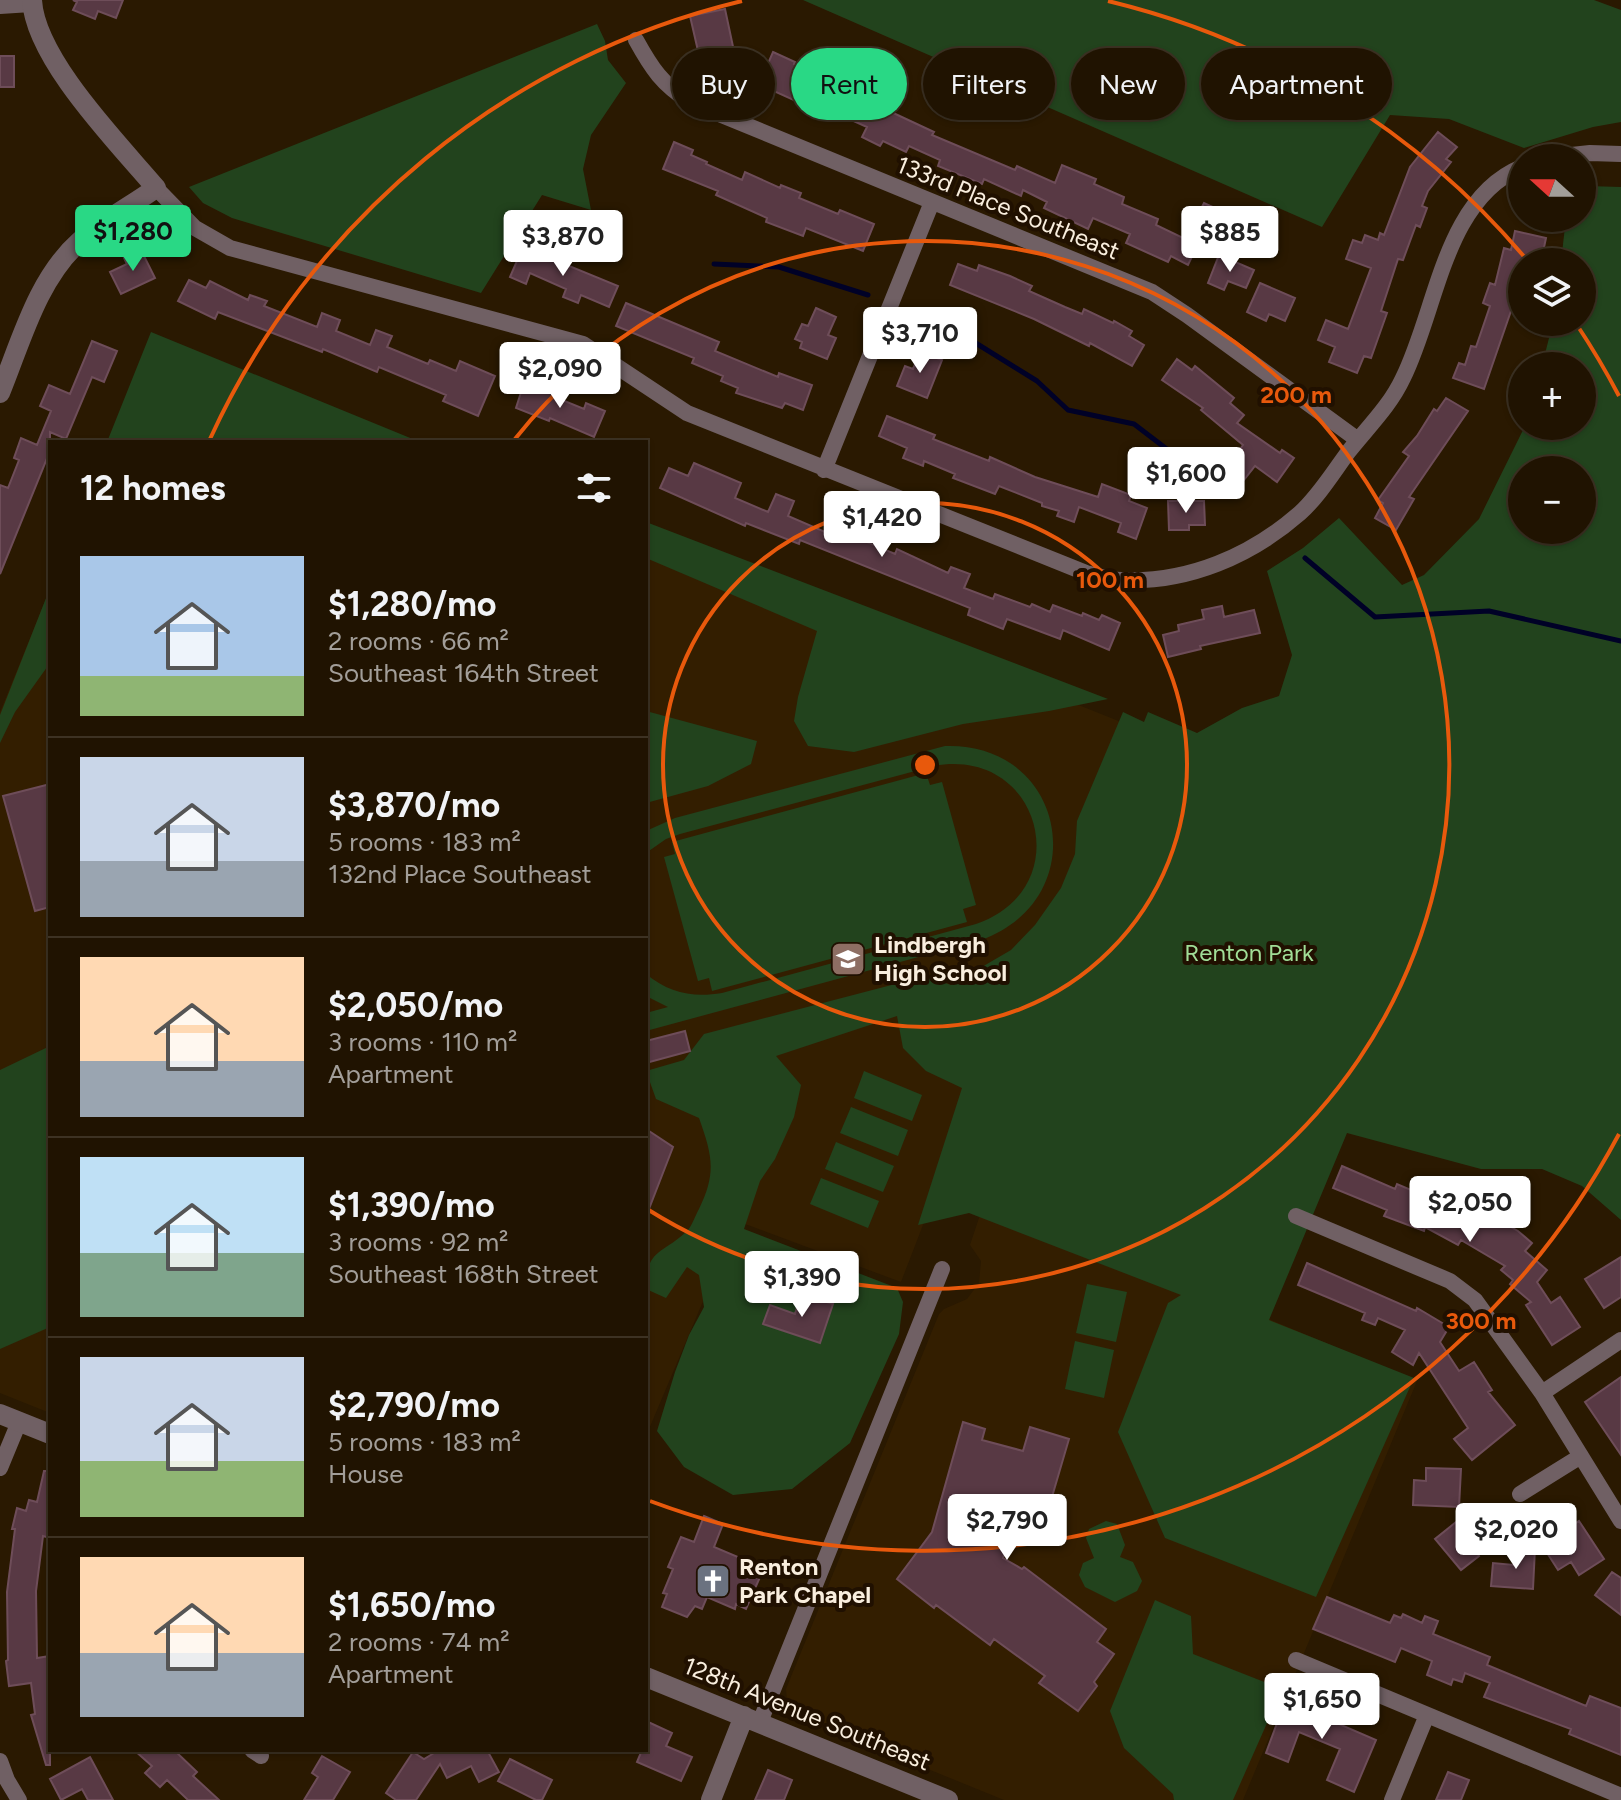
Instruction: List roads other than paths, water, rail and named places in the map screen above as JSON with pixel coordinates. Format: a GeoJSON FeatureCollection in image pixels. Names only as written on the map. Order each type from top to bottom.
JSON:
{"type":"FeatureCollection","features":[{"type":"Feature","properties":{"kind":"street"},"geometry":{"type":"LineString","coordinates":[[0,6],[32,2],[39,32],[58,67],[156,188],[195,228],[230,248],[583,344],[687,413],[1086,573],[1121,580],[1180,575],[1227,562],[1266,539],[1302,511],[1391,400],[1404,377],[1457,231],[1480,196],[1508,177]]}},
{"type":"Feature","properties":{"kind":"street","name":"133rd Place Southeast"},"geometry":{"type":"LineString","coordinates":[[636,40],[651,67],[668,88],[690,102],[1152,292],[1358,440]]}},
{"type":"Feature","properties":{"kind":"street"},"geometry":{"type":"LineString","coordinates":[[1596,155],[1621,154]]}},
{"type":"Feature","properties":{"kind":"street"},"geometry":{"type":"LineString","coordinates":[[0,393],[46,282],[59,264],[80,241],[156,188]]}},
{"type":"Feature","properties":{"kind":"street"},"geometry":{"type":"LineString","coordinates":[[824,470],[932,202]]}},
{"type":"Feature","properties":{"kind":"street"},"geometry":{"type":"LineString","coordinates":[[1296,1216],[1450,1281],[1475,1300],[1542,1393],[1621,1521]]}},
{"type":"Feature","properties":{"kind":"street"},"geometry":{"type":"LineString","coordinates":[[711,1800],[752,1719],[942,1269]]}},
{"type":"Feature","properties":{"kind":"street"},"geometry":{"type":"LineString","coordinates":[[1542,1393],[1621,1340]]}},
{"type":"Feature","properties":{"kind":"street"},"geometry":{"type":"LineString","coordinates":[[0,1468],[9,1418],[48,1433]]}},
{"type":"Feature","properties":{"kind":"street"},"geometry":{"type":"LineString","coordinates":[[1520,1494],[1581,1456]]}},
{"type":"Feature","properties":{"kind":"street"},"geometry":{"type":"LineString","coordinates":[[1296,1660],[1621,1796]]}},
{"type":"Feature","properties":{"kind":"street","name":"128th Avenue Southeast"},"geometry":{"type":"LineString","coordinates":[[648,1678],[946,1800]]}},
{"type":"Feature","properties":{"kind":"street"},"geometry":{"type":"LineString","coordinates":[[1392,1800],[1427,1715]]}},
{"type":"Feature","properties":{"kind":"street"},"geometry":{"type":"LineString","coordinates":[[0,1761],[19,1800]]}},
{"type":"Feature","properties":{"kind":"waterway"},"geometry":{"type":"LineString","coordinates":[[714,264],[779,267],[868,295]]}},
{"type":"Feature","properties":{"kind":"waterway"},"geometry":{"type":"LineString","coordinates":[[916,320],[966,337],[1037,381],[1068,410],[1134,424],[1185,463]]}},
{"type":"Feature","properties":{"kind":"waterway"},"geometry":{"type":"LineString","coordinates":[[1305,558],[1375,617],[1489,611],[1621,641]]}},
{"type":"Feature","properties":{"kind":"place","name":"Lindbergh High School"},"geometry":{"type":"Point","coordinates":[848,959]}},
{"type":"Feature","properties":{"kind":"place","name":"Renton Park Chapel"},"geometry":{"type":"Point","coordinates":[713,1581]}},
{"type":"Feature","properties":{"kind":"park label","name":"Renton Park"},"geometry":{"type":"Point","coordinates":[1249,953]}}]}
